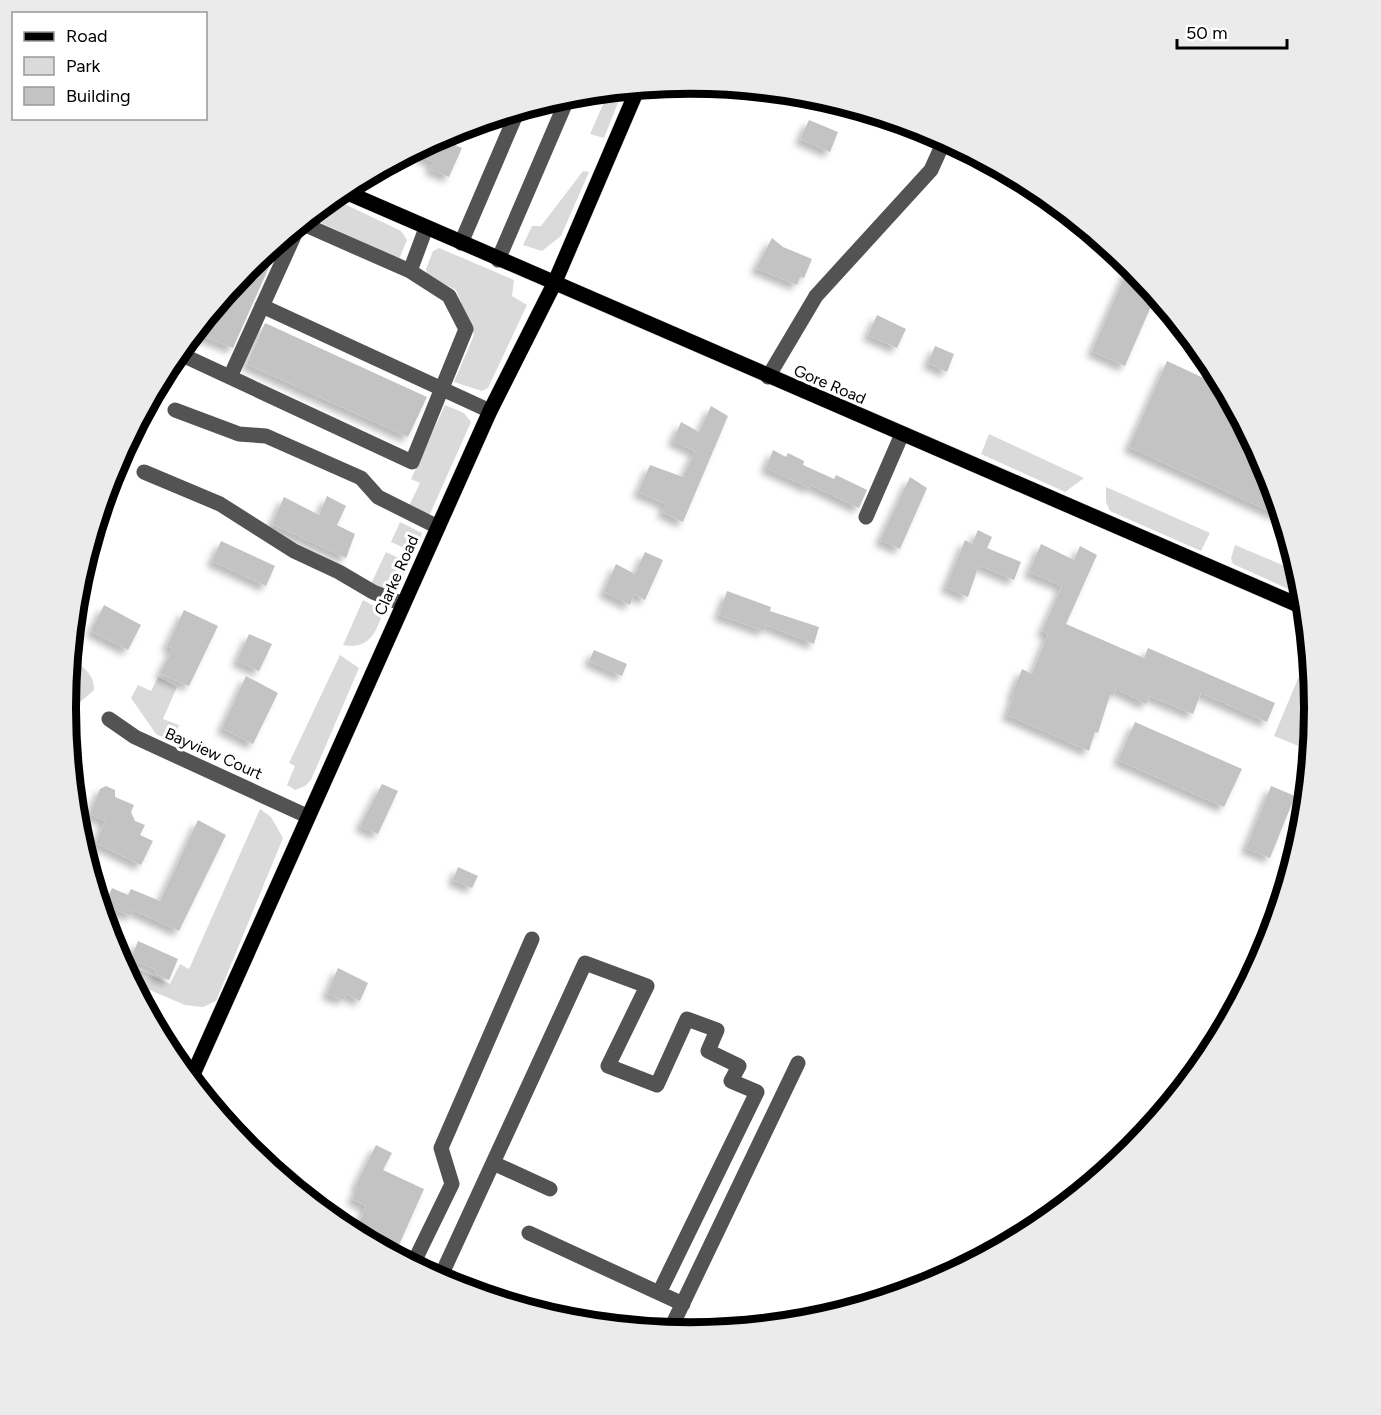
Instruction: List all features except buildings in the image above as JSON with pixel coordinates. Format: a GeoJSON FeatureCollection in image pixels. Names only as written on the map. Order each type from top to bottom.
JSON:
{"type":"FeatureCollection","features":[{"type":"Feature","properties":{"kind":"main road","name":"Clarke Road"},"geometry":{"type":"LineString","coordinates":[[195,1070],[490,411],[554,284],[634,97]]}},
{"type":"Feature","properties":{"kind":"main road","name":"Gore Road"},"geometry":{"type":"LineString","coordinates":[[352,195],[1295,604]]}},
{"type":"Feature","properties":{"kind":"street"},"geometry":{"type":"LineString","coordinates":[[498,260],[563,107]]}},
{"type":"Feature","properties":{"kind":"street"},"geometry":{"type":"LineString","coordinates":[[461,243],[515,119]]}},
{"type":"Feature","properties":{"kind":"street"},"geometry":{"type":"LineString","coordinates":[[768,377],[816,296],[931,170],[941,147]]}},
{"type":"Feature","properties":{"kind":"street"},"geometry":{"type":"LineString","coordinates":[[187,357],[412,462],[466,329],[449,296],[410,271],[308,227]]}},
{"type":"Feature","properties":{"kind":"street"},"geometry":{"type":"LineString","coordinates":[[410,271],[426,228]]}},
{"type":"Feature","properties":{"kind":"street"},"geometry":{"type":"LineString","coordinates":[[230,377],[292,241]]}},
{"type":"Feature","properties":{"kind":"street"},"geometry":{"type":"LineString","coordinates":[[262,306],[490,411]]}},
{"type":"Feature","properties":{"kind":"street"},"geometry":{"type":"LineString","coordinates":[[175,410],[239,434],[266,436],[361,478],[378,497],[438,527]]}},
{"type":"Feature","properties":{"kind":"street"},"geometry":{"type":"LineString","coordinates":[[866,517],[902,434]]}},
{"type":"Feature","properties":{"kind":"street"},"geometry":{"type":"LineString","coordinates":[[144,472],[220,504],[294,551],[339,572],[373,592],[403,604]]}},
{"type":"Feature","properties":{"kind":"street","name":"Bayview Court"},"geometry":{"type":"LineString","coordinates":[[109,719],[135,737],[308,816]]}},
{"type":"Feature","properties":{"kind":"street"},"geometry":{"type":"LineString","coordinates":[[417,1257],[452,1184],[441,1148],[532,939]]}},
{"type":"Feature","properties":{"kind":"street"},"geometry":{"type":"LineString","coordinates":[[444,1269],[585,963],[646,986],[608,1066],[657,1085],[687,1019],[717,1030],[708,1051],[739,1066],[731,1081],[757,1092],[658,1293]]}},
{"type":"Feature","properties":{"kind":"street"},"geometry":{"type":"LineString","coordinates":[[674,1321],[798,1063]]}},
{"type":"Feature","properties":{"kind":"street"},"geometry":{"type":"LineString","coordinates":[[493,1163],[550,1189]]}},
{"type":"Feature","properties":{"kind":"street"},"geometry":{"type":"LineString","coordinates":[[529,1233],[683,1304]]}},
{"type":"Feature","properties":{"kind":"green space"},"geometry":{"type":"Polygon","coordinates":[[[620,98],[604,138],[590,134],[605,100],[620,98]]]}},
{"type":"Feature","properties":{"kind":"green space"},"geometry":{"type":"Polygon","coordinates":[[[583,171],[589,172],[561,236],[542,251],[523,245],[532,226],[541,226],[583,171]]]}},
{"type":"Feature","properties":{"kind":"green space"},"geometry":{"type":"Polygon","coordinates":[[[341,202],[401,231],[407,240],[399,259],[316,221],[341,202]]]}},
{"type":"Feature","properties":{"kind":"green space"},"geometry":{"type":"Polygon","coordinates":[[[439,248],[514,280],[512,296],[527,305],[488,388],[482,391],[454,382],[474,335],[456,290],[427,275],[426,269],[433,251],[439,248]]]}},
{"type":"Feature","properties":{"kind":"green space"},"geometry":{"type":"Polygon","coordinates":[[[445,405],[464,413],[471,422],[430,514],[407,510],[420,483],[411,479],[445,405]]]}},
{"type":"Feature","properties":{"kind":"green space"},"geometry":{"type":"Polygon","coordinates":[[[989,434],[1084,478],[1065,492],[981,454],[989,434]]]}},
{"type":"Feature","properties":{"kind":"green space"},"geometry":{"type":"Polygon","coordinates":[[[1106,487],[1210,533],[1201,551],[1110,511],[1106,502],[1106,487]]]}},
{"type":"Feature","properties":{"kind":"green space"},"geometry":{"type":"Polygon","coordinates":[[[400,522],[422,533],[417,549],[413,552],[391,542],[400,522]]]}},
{"type":"Feature","properties":{"kind":"green space"},"geometry":{"type":"Polygon","coordinates":[[[1235,545],[1288,567],[1294,591],[1233,564],[1231,558],[1235,545]]]}},
{"type":"Feature","properties":{"kind":"green space"},"geometry":{"type":"Polygon","coordinates":[[[386,552],[407,562],[408,565],[394,594],[369,588],[386,552]]]}},
{"type":"Feature","properties":{"kind":"green space"},"geometry":{"type":"Polygon","coordinates":[[[363,600],[383,611],[378,626],[365,642],[352,646],[343,645],[363,600]]]}},
{"type":"Feature","properties":{"kind":"green space"},"geometry":{"type":"Polygon","coordinates":[[[340,655],[359,668],[311,780],[305,786],[295,790],[287,785],[295,766],[289,763],[340,655]]]}},
{"type":"Feature","properties":{"kind":"green space"},"geometry":{"type":"Polygon","coordinates":[[[78,664],[93,680],[94,690],[78,704],[78,664]]]}},
{"type":"Feature","properties":{"kind":"green space"},"geometry":{"type":"Polygon","coordinates":[[[1303,667],[1303,748],[1274,736],[1303,667]]]}},
{"type":"Feature","properties":{"kind":"green space"},"geometry":{"type":"Polygon","coordinates":[[[158,677],[177,687],[163,719],[179,725],[172,742],[156,734],[131,698],[138,685],[151,691],[158,677]]]}},
{"type":"Feature","properties":{"kind":"green space"},"geometry":{"type":"Polygon","coordinates":[[[260,809],[271,817],[283,838],[216,1001],[203,1007],[185,1005],[145,988],[135,968],[170,984],[180,964],[189,969],[260,809]]]}}]}
